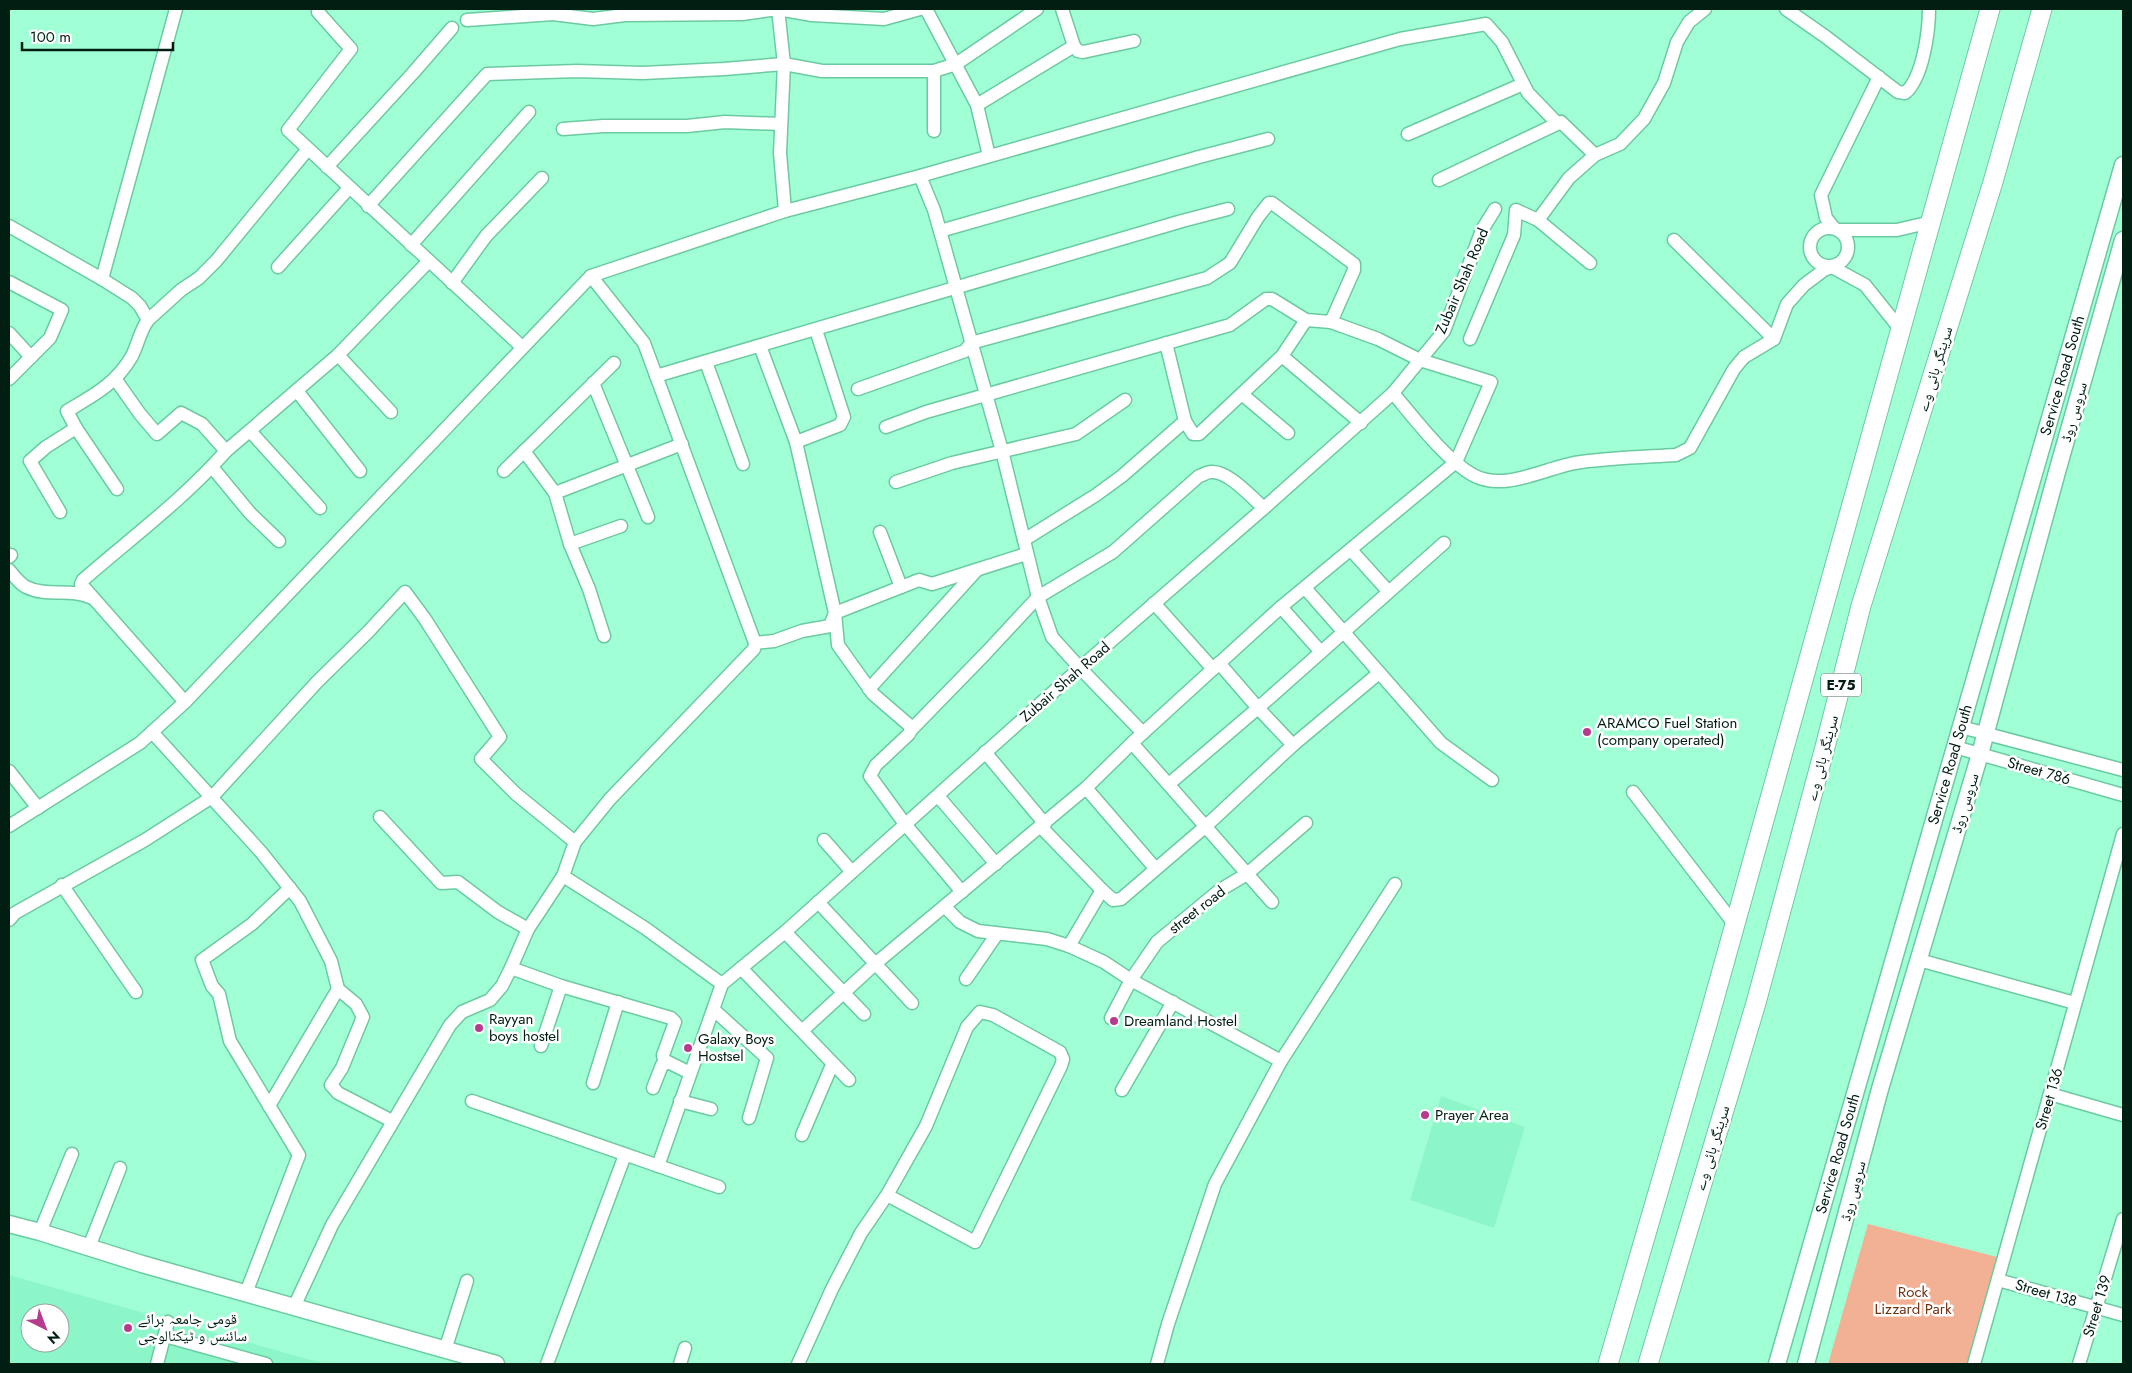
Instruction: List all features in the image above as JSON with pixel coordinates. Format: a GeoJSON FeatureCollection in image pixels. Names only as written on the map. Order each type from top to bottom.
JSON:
{"type":"FeatureCollection","features":[{"type":"Feature","properties":{"kind":"highway","name":"E-75"},"geometry":{"type":"LineString","coordinates":[[1608,1364],[1735,925],[1990,9]]}},
{"type":"Feature","properties":{"kind":"highway","name":"سرینگر ہائی وے"},"geometry":{"type":"LineString","coordinates":[[1648,1364],[1756,1003],[1823,756],[1861,606],[1993,182],[2042,9]]}},
{"type":"Feature","properties":{"kind":"main road","name":"Service Road South"},"geometry":{"type":"LineString","coordinates":[[1777,1364],[2123,166]]}},
{"type":"Feature","properties":{"kind":"main road","name":"سروس روڈ"},"geometry":{"type":"LineString","coordinates":[[1806,1364],[1880,1089],[1980,754],[2056,472],[2123,240]]}},
{"type":"Feature","properties":{"kind":"main road"},"geometry":{"type":"LineString","coordinates":[[9,1224],[496,1364]]}},
{"type":"Feature","properties":{"kind":"street"},"geometry":{"type":"LineString","coordinates":[[102,279],[176,9]]}},
{"type":"Feature","properties":{"kind":"street"},"geometry":{"type":"LineString","coordinates":[[319,9],[318,12],[351,49],[288,130],[428,262],[522,347]]}},
{"type":"Feature","properties":{"kind":"street"},"geometry":{"type":"LineString","coordinates":[[466,20],[553,14],[593,20],[625,15],[742,14],[778,9],[812,15],[884,19],[920,9]]}},
{"type":"Feature","properties":{"kind":"street"},"geometry":{"type":"LineString","coordinates":[[778,9],[784,64],[780,153],[785,211]]}},
{"type":"Feature","properties":{"kind":"street"},"geometry":{"type":"LineString","coordinates":[[926,9],[977,105],[989,156]]}},
{"type":"Feature","properties":{"kind":"street"},"geometry":{"type":"LineString","coordinates":[[368,206],[487,74],[577,71],[652,72],[784,64],[822,71],[934,71],[956,64],[1037,9]]}},
{"type":"Feature","properties":{"kind":"street"},"geometry":{"type":"LineString","coordinates":[[1062,9],[1074,46],[1078,51],[1083,52],[1134,41]]}},
{"type":"Feature","properties":{"kind":"street"},"geometry":{"type":"LineString","coordinates":[[1538,220],[1569,178],[1595,155],[1620,144],[1644,119],[1664,83],[1677,42],[1689,22],[1705,9]]}},
{"type":"Feature","properties":{"kind":"street"},"geometry":{"type":"LineString","coordinates":[[1786,9],[1898,92],[1905,93],[1912,88],[1927,37],[1929,9]]}},
{"type":"Feature","properties":{"kind":"street"},"geometry":{"type":"LineString","coordinates":[[9,826],[140,743],[185,702],[591,276],[785,211],[920,176],[1400,40],[1486,24],[1502,42],[1528,93],[1557,123]]}},
{"type":"Feature","properties":{"kind":"street"},"geometry":{"type":"LineString","coordinates":[[326,167],[452,28]]}},
{"type":"Feature","properties":{"kind":"street"},"geometry":{"type":"LineString","coordinates":[[977,105],[1074,46]]}},
{"type":"Feature","properties":{"kind":"street"},"geometry":{"type":"LineString","coordinates":[[934,71],[934,131]]}},
{"type":"Feature","properties":{"kind":"street"},"geometry":{"type":"LineString","coordinates":[[1393,393],[1456,462],[1474,475],[1491,481],[1509,480],[1579,462],[1676,454],[1690,448],[1734,369],[1744,357],[1774,339],[1787,304],[1804,285],[1824,270],[1840,263],[1847,256],[1848,246],[1846,237],[1826,218],[1821,195],[1878,77]]}},
{"type":"Feature","properties":{"kind":"street"},"geometry":{"type":"LineString","coordinates":[[1408,134],[1523,84]]}},
{"type":"Feature","properties":{"kind":"street"},"geometry":{"type":"LineString","coordinates":[[411,245],[529,112]]}},
{"type":"Feature","properties":{"kind":"street"},"geometry":{"type":"LineString","coordinates":[[563,128],[678,126],[725,122],[781,124]]}},
{"type":"Feature","properties":{"kind":"street"},"geometry":{"type":"LineString","coordinates":[[1439,180],[1557,123],[1564,124],[1595,155]]}},
{"type":"Feature","properties":{"kind":"street"},"geometry":{"type":"LineString","coordinates":[[940,231],[1268,139]]}},
{"type":"Feature","properties":{"kind":"street"},"geometry":{"type":"LineString","coordinates":[[117,489],[76,428],[67,411],[116,380],[132,355],[141,330],[148,320],[181,290],[199,278],[216,261],[308,149]]}},
{"type":"Feature","properties":{"kind":"street"},"geometry":{"type":"LineString","coordinates":[[920,176],[934,210],[1002,451],[1026,554],[1052,637],[1144,733]]}},
{"type":"Feature","properties":{"kind":"street"},"geometry":{"type":"LineString","coordinates":[[452,283],[486,236],[542,178]]}},
{"type":"Feature","properties":{"kind":"street"},"geometry":{"type":"LineString","coordinates":[[278,267],[349,188]]}},
{"type":"Feature","properties":{"kind":"street"},"geometry":{"type":"LineString","coordinates":[[858,389],[965,351],[971,343],[1207,278],[1230,263],[1258,217],[1269,203],[1272,203],[1354,264],[1354,270],[1331,322]]}},
{"type":"Feature","properties":{"kind":"street"},"geometry":{"type":"LineString","coordinates":[[656,376],[1228,209]]}},
{"type":"Feature","properties":{"kind":"street","name":"Zubair Shah Road"},"geometry":{"type":"LineString","coordinates":[[722,984],[785,932],[985,752],[1393,393],[1444,331],[1482,230],[1495,209]]}},
{"type":"Feature","properties":{"kind":"street"},"geometry":{"type":"LineString","coordinates":[[1470,339],[1514,235],[1516,210],[1538,220],[1590,263]]}},
{"type":"Feature","properties":{"kind":"street"},"geometry":{"type":"LineString","coordinates":[[1901,330],[1866,285],[1832,267],[1823,266],[1815,262],[1810,255],[1809,246],[1812,238],[1818,231],[1825,228],[1897,230],[1931,222]]}},
{"type":"Feature","properties":{"kind":"street"},"geometry":{"type":"LineString","coordinates":[[9,226],[132,298],[140,306],[148,320]]}},
{"type":"Feature","properties":{"kind":"street"},"geometry":{"type":"LineString","coordinates":[[1674,240],[1774,339]]}},
{"type":"Feature","properties":{"kind":"street"},"geometry":{"type":"LineString","coordinates":[[185,702],[81,584],[83,580],[212,467],[226,451],[338,355],[428,262]]}},
{"type":"Feature","properties":{"kind":"street"},"geometry":{"type":"LineString","coordinates":[[294,1307],[332,1225],[450,1024],[462,1012],[490,1000],[512,968],[528,929],[563,876],[575,842],[610,800],[754,649],[755,643],[644,343],[591,276]]}},
{"type":"Feature","properties":{"kind":"street"},"geometry":{"type":"LineString","coordinates":[[9,282],[62,310],[50,338],[9,378]]}},
{"type":"Feature","properties":{"kind":"street"},"geometry":{"type":"LineString","coordinates":[[803,1030],[875,964],[1086,788],[1132,743],[1281,607],[1456,462],[1491,382],[1420,360],[1378,339],[1331,322],[1306,320],[1272,299],[1266,299],[1230,325],[926,412],[886,427]]}},
{"type":"Feature","properties":{"kind":"street"},"geometry":{"type":"LineString","coordinates":[[1166,343],[1185,421],[1192,434],[1199,434],[1282,356],[1306,320]]}},
{"type":"Feature","properties":{"kind":"street"},"geometry":{"type":"LineString","coordinates":[[796,442],[840,425],[844,417],[816,330]]}},
{"type":"Feature","properties":{"kind":"street"},"geometry":{"type":"LineString","coordinates":[[9,333],[31,357]]}},
{"type":"Feature","properties":{"kind":"street"},"geometry":{"type":"LineString","coordinates":[[760,346],[796,442],[835,613],[838,645],[873,694],[909,725],[911,730]]}},
{"type":"Feature","properties":{"kind":"street"},"geometry":{"type":"LineString","coordinates":[[338,355],[391,412]]}},
{"type":"Feature","properties":{"kind":"street"},"geometry":{"type":"LineString","coordinates":[[1282,356],[1361,423]]}},
{"type":"Feature","properties":{"kind":"street"},"geometry":{"type":"LineString","coordinates":[[504,471],[614,362]]}},
{"type":"Feature","properties":{"kind":"street"},"geometry":{"type":"LineString","coordinates":[[706,362],[743,464]]}},
{"type":"Feature","properties":{"kind":"street"},"geometry":{"type":"LineString","coordinates":[[116,380],[157,434],[181,413],[202,424],[226,451]]}},
{"type":"Feature","properties":{"kind":"street"},"geometry":{"type":"LineString","coordinates":[[593,383],[648,517]]}},
{"type":"Feature","properties":{"kind":"street"},"geometry":{"type":"LineString","coordinates":[[296,391],[360,471]]}},
{"type":"Feature","properties":{"kind":"street"},"geometry":{"type":"LineString","coordinates":[[1243,394],[1288,433]]}},
{"type":"Feature","properties":{"kind":"street"},"geometry":{"type":"LineString","coordinates":[[896,482],[952,463],[1076,434],[1125,400]]}},
{"type":"Feature","properties":{"kind":"street"},"geometry":{"type":"LineString","coordinates":[[1024,540],[1096,496],[1185,421]]}},
{"type":"Feature","properties":{"kind":"street"},"geometry":{"type":"LineString","coordinates":[[60,512],[30,461],[46,447],[76,428]]}},
{"type":"Feature","properties":{"kind":"street"},"geometry":{"type":"LineString","coordinates":[[250,431],[320,508]]}},
{"type":"Feature","properties":{"kind":"street"},"geometry":{"type":"LineString","coordinates":[[555,493],[682,444]]}},
{"type":"Feature","properties":{"kind":"street"},"geometry":{"type":"LineString","coordinates":[[524,451],[555,493],[570,544],[589,588],[604,636]]}},
{"type":"Feature","properties":{"kind":"street"},"geometry":{"type":"LineString","coordinates":[[212,467],[250,513],[279,541]]}},
{"type":"Feature","properties":{"kind":"street"},"geometry":{"type":"LineString","coordinates":[[962,892],[905,824],[870,776],[876,765],[909,734],[1038,597],[1114,552],[1200,476],[1210,472],[1220,473],[1230,479],[1264,508]]}},
{"type":"Feature","properties":{"kind":"street"},"geometry":{"type":"LineString","coordinates":[[570,544],[621,526]]}},
{"type":"Feature","properties":{"kind":"street"},"geometry":{"type":"LineString","coordinates":[[880,532],[901,587]]}},
{"type":"Feature","properties":{"kind":"street"},"geometry":{"type":"LineString","coordinates":[[1169,784],[1444,544]]}},
{"type":"Feature","properties":{"kind":"street"},"geometry":{"type":"LineString","coordinates":[[1351,550],[1388,591]]}},
{"type":"Feature","properties":{"kind":"street"},"geometry":{"type":"LineString","coordinates":[[755,643],[774,641],[830,626],[835,613],[919,580],[932,584],[1026,554]]}},
{"type":"Feature","properties":{"kind":"street"},"geometry":{"type":"LineString","coordinates":[[9,570],[25,587],[49,593],[81,592],[96,599]]}},
{"type":"Feature","properties":{"kind":"street"},"geometry":{"type":"LineString","coordinates":[[869,689],[976,570]]}},
{"type":"Feature","properties":{"kind":"street"},"geometry":{"type":"LineString","coordinates":[[1305,588],[1441,743],[1492,780]]}},
{"type":"Feature","properties":{"kind":"street"},"geometry":{"type":"LineString","coordinates":[[11,913],[145,840],[212,798],[317,682],[368,632],[405,592],[426,619],[500,738],[481,759],[516,794],[575,842]]}},
{"type":"Feature","properties":{"kind":"street"},"geometry":{"type":"LineString","coordinates":[[1154,603],[1293,745]]}},
{"type":"Feature","properties":{"kind":"street"},"geometry":{"type":"LineString","coordinates":[[1281,607],[1320,651]]}},
{"type":"Feature","properties":{"kind":"street"},"geometry":{"type":"LineString","coordinates":[[985,752],[1043,825],[1102,890],[1113,900],[1121,899],[1206,826],[1293,745],[1379,673]]}},
{"type":"Feature","properties":{"kind":"street","name":"Street 786"},"geometry":{"type":"LineString","coordinates":[[1961,727],[1985,735],[2123,770]]}},
{"type":"Feature","properties":{"kind":"street"},"geometry":{"type":"LineString","coordinates":[[152,732],[261,852],[300,901],[331,961],[338,989],[356,1004],[363,1017],[342,1068],[331,1085],[338,1093],[392,1121]]}},
{"type":"Feature","properties":{"kind":"street"},"geometry":{"type":"LineString","coordinates":[[1132,743],[1272,902]]}},
{"type":"Feature","properties":{"kind":"street","name":"Street 786"},"geometry":{"type":"LineString","coordinates":[[1955,747],[2123,795]]}},
{"type":"Feature","properties":{"kind":"street"},"geometry":{"type":"LineString","coordinates":[[9,771],[38,808]]}},
{"type":"Feature","properties":{"kind":"street"},"geometry":{"type":"LineString","coordinates":[[1086,788],[1155,868]]}},
{"type":"Feature","properties":{"kind":"street"},"geometry":{"type":"LineString","coordinates":[[1633,792],[1735,925]]}},
{"type":"Feature","properties":{"kind":"street"},"geometry":{"type":"LineString","coordinates":[[938,796],[996,864]]}},
{"type":"Feature","properties":{"kind":"street"},"geometry":{"type":"LineString","coordinates":[[380,816],[441,883],[458,882],[498,912],[528,929]]}},
{"type":"Feature","properties":{"kind":"street","name":"street road"},"geometry":{"type":"LineString","coordinates":[[1111,1018],[1131,980],[1156,942],[1220,890],[1247,874],[1306,823]]}},
{"type":"Feature","properties":{"kind":"street","name":"Street 136"},"geometry":{"type":"LineString","coordinates":[[1974,1364],[2123,834]]}},
{"type":"Feature","properties":{"kind":"street"},"geometry":{"type":"LineString","coordinates":[[824,840],[852,872]]}},
{"type":"Feature","properties":{"kind":"street"},"geometry":{"type":"LineString","coordinates":[[563,876],[645,928],[722,984],[658,1166]]}},
{"type":"Feature","properties":{"kind":"street"},"geometry":{"type":"LineString","coordinates":[[1157,1364],[1170,1315],[1215,1184],[1281,1061],[1395,884]]}},
{"type":"Feature","properties":{"kind":"street"},"geometry":{"type":"LineString","coordinates":[[62,885],[136,992]]}},
{"type":"Feature","properties":{"kind":"street"},"geometry":{"type":"LineString","coordinates":[[246,1293],[299,1155],[230,1041],[219,994],[212,986],[202,960],[252,924],[290,888]]}},
{"type":"Feature","properties":{"kind":"street"},"geometry":{"type":"LineString","coordinates":[[1069,946],[1102,890]]}},
{"type":"Feature","properties":{"kind":"street"},"geometry":{"type":"LineString","coordinates":[[818,902],[912,1003]]}},
{"type":"Feature","properties":{"kind":"street"},"geometry":{"type":"LineString","coordinates":[[945,906],[960,922],[978,931],[1047,939],[1069,946],[1104,962],[1131,980],[1281,1061]]}},
{"type":"Feature","properties":{"kind":"street"},"geometry":{"type":"LineString","coordinates":[[785,932],[864,1014]]}},
{"type":"Feature","properties":{"kind":"street"},"geometry":{"type":"LineString","coordinates":[[966,978],[997,934]]}},
{"type":"Feature","properties":{"kind":"street"},"geometry":{"type":"LineString","coordinates":[[1919,960],[2075,1003]]}},
{"type":"Feature","properties":{"kind":"street"},"geometry":{"type":"LineString","coordinates":[[512,968],[561,986],[672,1018],[675,1022],[664,1060],[690,1073]]}},
{"type":"Feature","properties":{"kind":"street"},"geometry":{"type":"LineString","coordinates":[[741,968],[803,1030],[832,1065],[849,1080]]}},
{"type":"Feature","properties":{"kind":"street"},"geometry":{"type":"LineString","coordinates":[[541,1046],[561,986]]}},
{"type":"Feature","properties":{"kind":"street"},"geometry":{"type":"LineString","coordinates":[[269,1106],[338,989]]}},
{"type":"Feature","properties":{"kind":"street"},"geometry":{"type":"LineString","coordinates":[[593,1083],[618,1002]]}},
{"type":"Feature","properties":{"kind":"street"},"geometry":{"type":"LineString","coordinates":[[1122,1090],[1174,1002]]}},
{"type":"Feature","properties":{"kind":"street"},"geometry":{"type":"LineString","coordinates":[[714,1010],[767,1058],[749,1118]]}},
{"type":"Feature","properties":{"kind":"street"},"geometry":{"type":"LineString","coordinates":[[798,1364],[832,1289],[861,1233],[887,1195],[926,1126],[967,1028],[980,1012],[993,1015],[1060,1052],[1063,1058],[1061,1066],[975,1242],[887,1195]]}},
{"type":"Feature","properties":{"kind":"street"},"geometry":{"type":"LineString","coordinates":[[653,1088],[662,1065],[667,1063]]}},
{"type":"Feature","properties":{"kind":"street"},"geometry":{"type":"LineString","coordinates":[[802,1135],[832,1065]]}},
{"type":"Feature","properties":{"kind":"street"},"geometry":{"type":"LineString","coordinates":[[2050,1094],[2123,1115]]}},
{"type":"Feature","properties":{"kind":"street"},"geometry":{"type":"LineString","coordinates":[[472,1101],[719,1187]]}},
{"type":"Feature","properties":{"kind":"street"},"geometry":{"type":"LineString","coordinates":[[680,1101],[711,1110]]}},
{"type":"Feature","properties":{"kind":"street"},"geometry":{"type":"LineString","coordinates":[[40,1232],[72,1154]]}},
{"type":"Feature","properties":{"kind":"street"},"geometry":{"type":"LineString","coordinates":[[547,1364],[625,1155]]}},
{"type":"Feature","properties":{"kind":"street"},"geometry":{"type":"LineString","coordinates":[[89,1247],[120,1168]]}},
{"type":"Feature","properties":{"kind":"street","name":"Street 139"},"geometry":{"type":"LineString","coordinates":[[2079,1364],[2123,1219]]}},
{"type":"Feature","properties":{"kind":"street","name":"Street 138"},"geometry":{"type":"LineString","coordinates":[[1998,1280],[2123,1315]]}},
{"type":"Feature","properties":{"kind":"street"},"geometry":{"type":"LineString","coordinates":[[445,1350],[467,1281]]}},
{"type":"Feature","properties":{"kind":"street"},"geometry":{"type":"LineString","coordinates":[[157,1364],[168,1322]]}},
{"type":"Feature","properties":{"kind":"street"},"geometry":{"type":"LineString","coordinates":[[165,1336],[266,1364]]}},
{"type":"Feature","properties":{"kind":"street"},"geometry":{"type":"LineString","coordinates":[[680,1364],[685,1348]]}},
{"type":"Feature","properties":{"kind":"shaded area"},"geometry":{"type":"Polygon","coordinates":[[[1441,1096],[1525,1127],[1494,1228],[1410,1200],[1441,1096]]]}},
{"type":"Feature","properties":{"kind":"shaded area","name":"قومی جامعہ برائے سائنس و ٹیکنالوجی"},"geometry":{"type":"Polygon","coordinates":[[[9,1275],[325,1364],[9,1364],[9,1275]]]}},
{"type":"Feature","properties":{"kind":"green space","name":"Rock Lizzard Park"},"geometry":{"type":"Polygon","coordinates":[[[1868,1224],[2001,1258],[1971,1364],[1828,1364],[1868,1224]]]}},
{"type":"Feature","properties":{"kind":"place","name":"ARAMCO Fuel Station (company operated)"},"geometry":{"type":"Point","coordinates":[1587,732]}},
{"type":"Feature","properties":{"kind":"place","name":"Dreamland Hostel"},"geometry":{"type":"Point","coordinates":[1114,1021]}},
{"type":"Feature","properties":{"kind":"place","name":"Rayyan boys hostel"},"geometry":{"type":"Point","coordinates":[479,1028]}},
{"type":"Feature","properties":{"kind":"place","name":"Galaxy Boys Hostsel"},"geometry":{"type":"Point","coordinates":[688,1048]}},
{"type":"Feature","properties":{"kind":"place","name":"Prayer Area"},"geometry":{"type":"Point","coordinates":[1425,1115]}},
{"type":"Feature","properties":{"kind":"place","name":"قومی جامعہ برائے سائنس و ٹیکنالوجی"},"geometry":{"type":"Point","coordinates":[128,1328]}}]}
